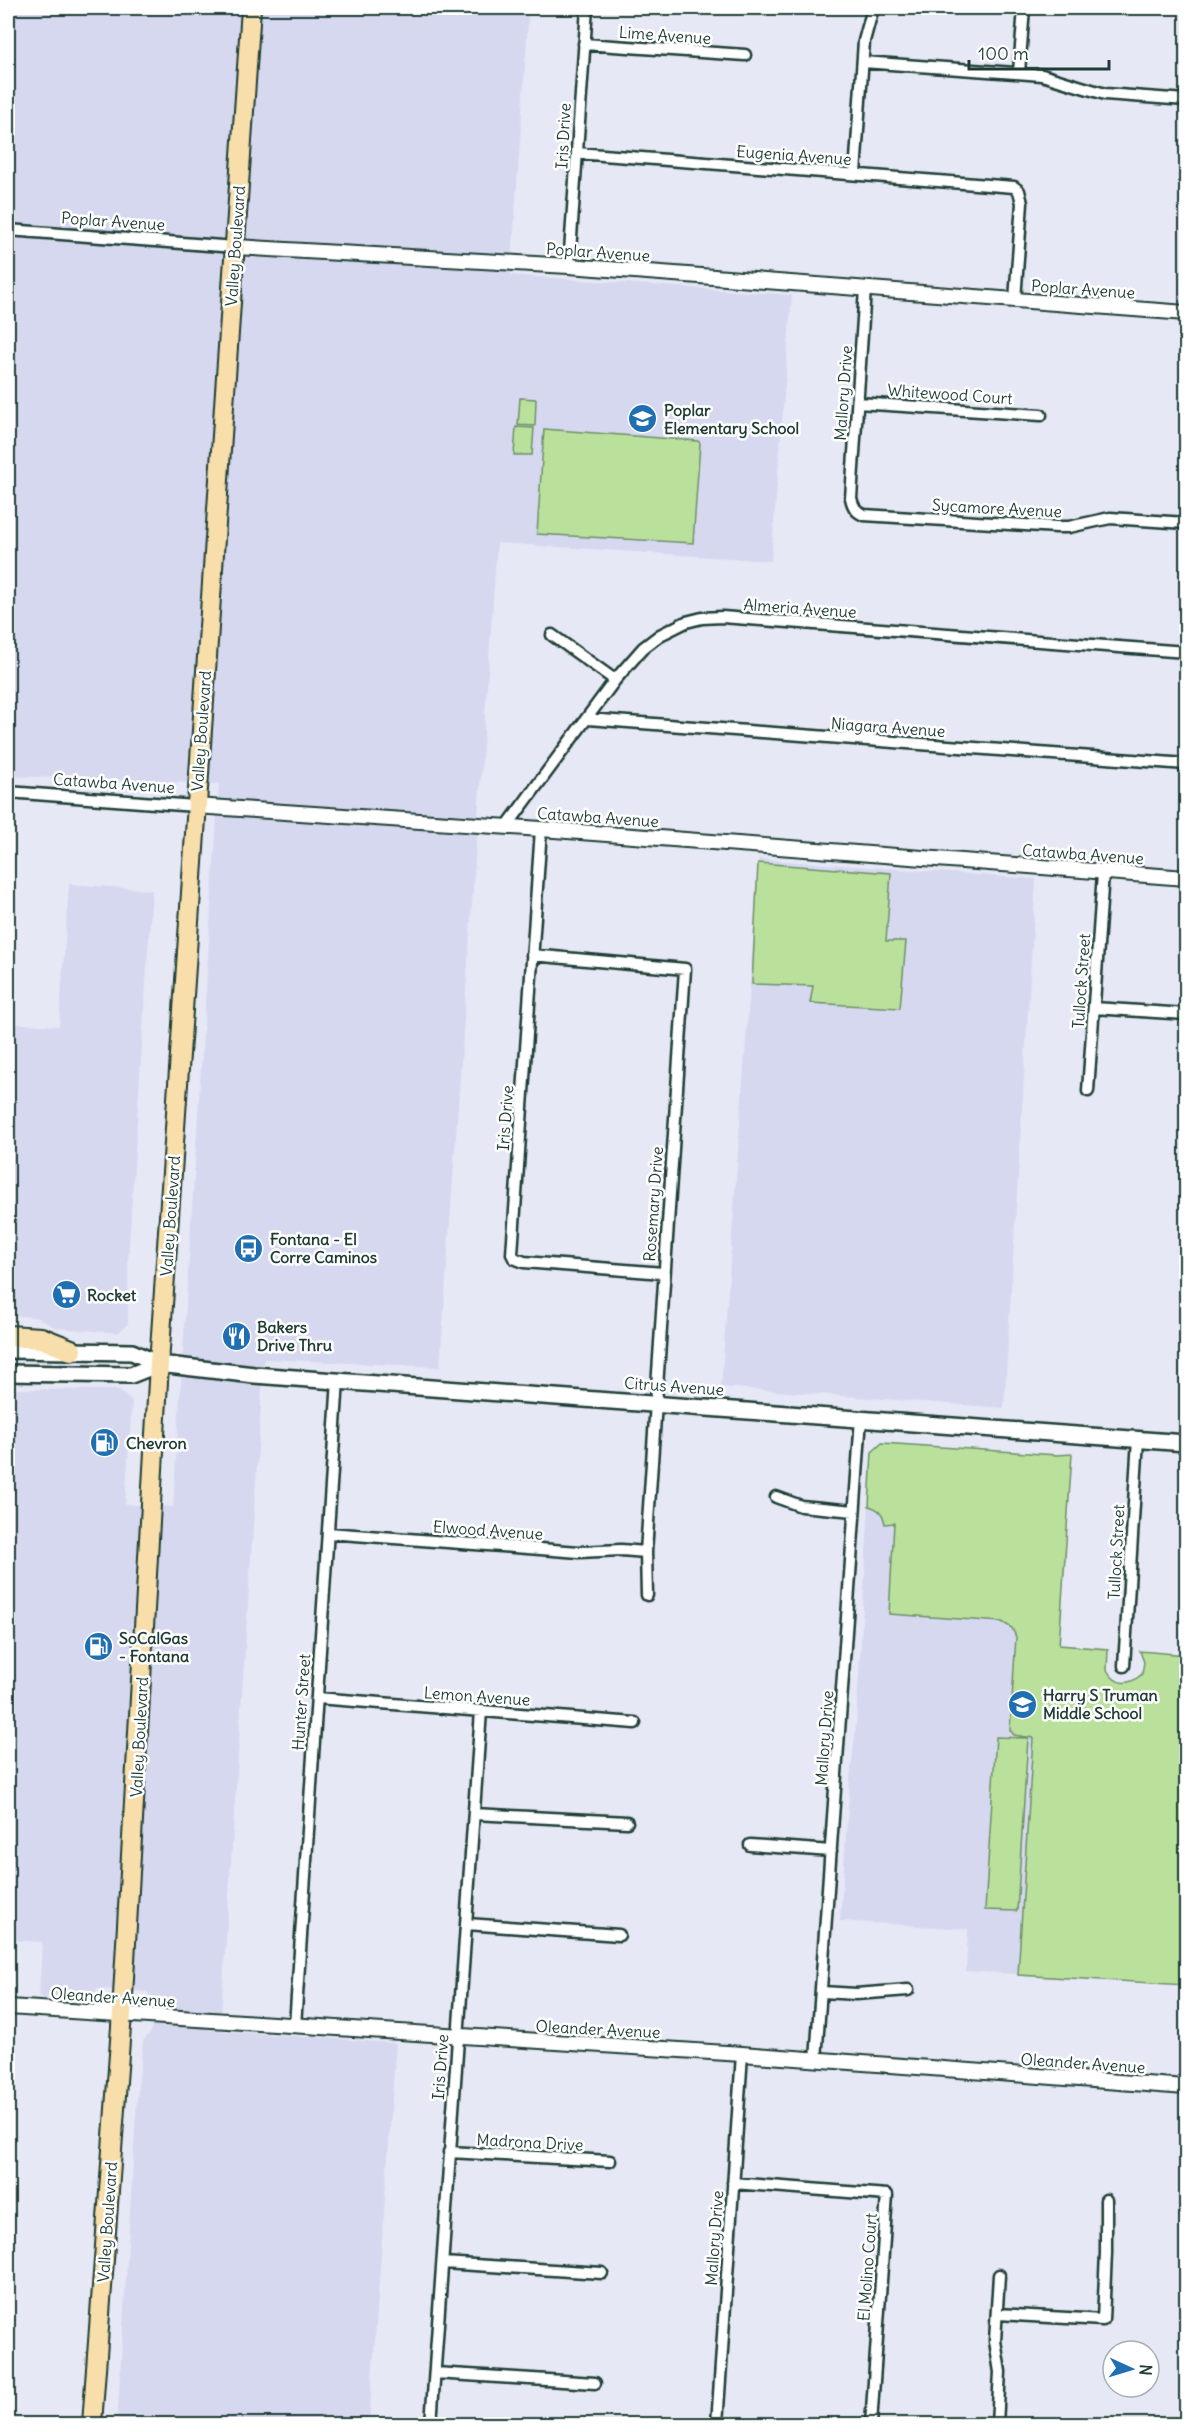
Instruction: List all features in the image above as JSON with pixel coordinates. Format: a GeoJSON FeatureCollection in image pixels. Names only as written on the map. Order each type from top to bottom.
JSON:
{"type":"FeatureCollection","features":[{"type":"Feature","properties":{"kind":"highway"},"geometry":{"type":"LineString","coordinates":[[8,1336],[41,1338],[70,1350]]}},
{"type":"Feature","properties":{"kind":"main road","name":"Valley Boulevard"},"geometry":{"type":"LineString","coordinates":[[92,2424],[122,2013],[159,1364],[195,806],[251,8]]}},
{"type":"Feature","properties":{"kind":"main road","name":"Citrus Avenue"},"geometry":{"type":"LineString","coordinates":[[8,1350],[132,1352],[159,1364],[254,1375],[1186,1443]]}},
{"type":"Feature","properties":{"kind":"main road","name":"Citrus Avenue"},"geometry":{"type":"LineString","coordinates":[[8,1373],[131,1375],[159,1364]]}},
{"type":"Feature","properties":{"kind":"street","name":"Iris Drive"},"geometry":{"type":"LineString","coordinates":[[569,266],[587,8]]}},
{"type":"Feature","properties":{"kind":"street"},"geometry":{"type":"LineString","coordinates":[[855,174],[866,29],[873,8]]}},
{"type":"Feature","properties":{"kind":"street"},"geometry":{"type":"LineString","coordinates":[[1019,72],[1024,8]]}},
{"type":"Feature","properties":{"kind":"street","name":"Lime Avenue"},"geometry":{"type":"LineString","coordinates":[[584,44],[745,55]]}},
{"type":"Feature","properties":{"kind":"street"},"geometry":{"type":"LineString","coordinates":[[863,62],[1019,72],[1054,77],[1105,94],[1186,100]]}},
{"type":"Feature","properties":{"kind":"street","name":"Eugenia Avenue"},"geometry":{"type":"LineString","coordinates":[[577,153],[1008,185],[1019,191],[1022,196],[1015,300]]}},
{"type":"Feature","properties":{"kind":"street","name":"Poplar Avenue"},"geometry":{"type":"LineString","coordinates":[[8,230],[235,247],[569,266],[1186,313]]}},
{"type":"Feature","properties":{"kind":"street","name":"Mallory Drive"},"geometry":{"type":"LineString","coordinates":[[851,498],[865,289]]}},
{"type":"Feature","properties":{"kind":"street","name":"Whitewood Court"},"geometry":{"type":"LineString","coordinates":[[858,403],[1041,415]]}},
{"type":"Feature","properties":{"kind":"street","name":"Sycamore Avenue"},"geometry":{"type":"LineString","coordinates":[[851,498],[855,509],[864,515],[1057,527],[1069,527],[1110,518],[1186,523]]}},
{"type":"Feature","properties":{"kind":"street","name":"Almeria Avenue"},"geometry":{"type":"LineString","coordinates":[[507,826],[615,680],[643,648],[660,635],[686,622],[722,617],[1186,652]]}},
{"type":"Feature","properties":{"kind":"street"},"geometry":{"type":"LineString","coordinates":[[552,635],[615,680]]}},
{"type":"Feature","properties":{"kind":"street","name":"Niagara Avenue"},"geometry":{"type":"LineString","coordinates":[[588,719],[1186,764]]}},
{"type":"Feature","properties":{"kind":"street","name":"Catawba Avenue"},"geometry":{"type":"LineString","coordinates":[[8,792],[507,826],[1186,878]]}},
{"type":"Feature","properties":{"kind":"street","name":"Iris Drive"},"geometry":{"type":"LineString","coordinates":[[541,829],[511,1237],[512,1254],[514,1258],[524,1262],[663,1273]]}},
{"type":"Feature","properties":{"kind":"street","name":"Tullock Street"},"geometry":{"type":"LineString","coordinates":[[1088,1091],[1103,873]]}},
{"type":"Feature","properties":{"kind":"street","name":"Rosemary Drive"},"geometry":{"type":"LineString","coordinates":[[532,956],[686,969],[663,1273],[646,1552],[647,1595]]}},
{"type":"Feature","properties":{"kind":"street"},"geometry":{"type":"LineString","coordinates":[[1094,1008],[1186,1014]]}},
{"type":"Feature","properties":{"kind":"street","name":"Hunter Street"},"geometry":{"type":"LineString","coordinates":[[295,2026],[338,1380]]}},
{"type":"Feature","properties":{"kind":"street","name":"Mallory Drive"},"geometry":{"type":"LineString","coordinates":[[816,2060],[861,1418]]}},
{"type":"Feature","properties":{"kind":"street","name":"Tullock Street"},"geometry":{"type":"LineString","coordinates":[[1125,1666],[1138,1439]]}},
{"type":"Feature","properties":{"kind":"street"},"geometry":{"type":"LineString","coordinates":[[776,1497],[801,1506],[854,1511]]}},
{"type":"Feature","properties":{"kind":"street","name":"Elwood Avenue"},"geometry":{"type":"LineString","coordinates":[[328,1533],[579,1552],[621,1550],[646,1552]]}},
{"type":"Feature","properties":{"kind":"street","name":"Lemon Avenue"},"geometry":{"type":"LineString","coordinates":[[317,1698],[635,1723]]}},
{"type":"Feature","properties":{"kind":"street","name":"Iris Drive"},"geometry":{"type":"LineString","coordinates":[[431,2424],[481,1711]]}},
{"type":"Feature","properties":{"kind":"street"},"geometry":{"type":"LineString","coordinates":[[474,1814],[627,1822]]}},
{"type":"Feature","properties":{"kind":"street"},"geometry":{"type":"LineString","coordinates":[[750,1845],[831,1851]]}},
{"type":"Feature","properties":{"kind":"street"},"geometry":{"type":"LineString","coordinates":[[467,1924],[619,1935]]}},
{"type":"Feature","properties":{"kind":"street"},"geometry":{"type":"LineString","coordinates":[[822,1992],[866,1993],[908,1990]]}},
{"type":"Feature","properties":{"kind":"street","name":"Oleander Avenue"},"geometry":{"type":"LineString","coordinates":[[8,2007],[742,2054],[1186,2087]]}},
{"type":"Feature","properties":{"kind":"street","name":"Mallory Drive"},"geometry":{"type":"LineString","coordinates":[[717,2424],[742,2054]]}},
{"type":"Feature","properties":{"kind":"street","name":"Madrona Drive"},"geometry":{"type":"LineString","coordinates":[[449,2152],[610,2161]]}},
{"type":"Feature","properties":{"kind":"street","name":"El Molino Court"},"geometry":{"type":"LineString","coordinates":[[733,2183],[887,2195],[871,2424]]}},
{"type":"Feature","properties":{"kind":"street"},"geometry":{"type":"LineString","coordinates":[[997,2314],[1103,2320],[1106,2200]]}},
{"type":"Feature","properties":{"kind":"street"},"geometry":{"type":"LineString","coordinates":[[443,2263],[602,2273]]}},
{"type":"Feature","properties":{"kind":"street"},"geometry":{"type":"LineString","coordinates":[[997,2424],[1000,2372],[995,2341],[999,2275]]}},
{"type":"Feature","properties":{"kind":"street"},"geometry":{"type":"LineString","coordinates":[[435,2373],[595,2383]]}},
{"type":"Feature","properties":{"kind":"shaded area"},"geometry":{"type":"Polygon","coordinates":[[[8,8],[529,8],[511,275],[792,295],[771,561],[497,543],[440,1367],[264,1359],[220,2031],[396,2043],[369,2424],[117,2424],[137,2097],[143,2041],[151,2032],[154,2000],[147,1992],[98,1989],[90,1998],[39,1998],[42,1942],[8,1940],[8,1389],[120,1390],[132,1402],[125,1504],[173,1507],[219,784],[8,776],[8,8]]]}},
{"type":"Feature","properties":{"kind":"shaded area"},"geometry":{"type":"Polygon","coordinates":[[[759,859],[1036,879],[1004,1408],[721,1387],[759,859]]]}},
{"type":"Feature","properties":{"kind":"shaded area"},"geometry":{"type":"Polygon","coordinates":[[[69,884],[152,890],[128,1260],[128,1324],[118,1333],[57,1328],[35,1317],[8,1315],[8,1023],[59,1026],[69,884]]]}},
{"type":"Feature","properties":{"kind":"shaded area","name":"Harry S Truman Middle School"},"geometry":{"type":"Polygon","coordinates":[[[882,1443],[1057,1455],[1072,1454],[1060,1646],[1108,1649],[1107,1670],[1115,1681],[1122,1683],[1133,1681],[1142,1674],[1144,1662],[1140,1651],[1186,1654],[1186,1985],[966,1971],[968,1929],[840,1921],[856,1725],[872,1452],[882,1443]]]}},
{"type":"Feature","properties":{"kind":"green space"},"geometry":{"type":"Polygon","coordinates":[[[520,398],[536,399],[535,426],[518,425],[520,398]]]}},
{"type":"Feature","properties":{"kind":"green space"},"geometry":{"type":"Polygon","coordinates":[[[516,427],[534,428],[532,455],[514,455],[516,427]]]}},
{"type":"Feature","properties":{"kind":"green space"},"geometry":{"type":"Polygon","coordinates":[[[544,429],[698,441],[700,443],[693,543],[537,534],[544,429]]]}},
{"type":"Feature","properties":{"kind":"green space"},"geometry":{"type":"Polygon","coordinates":[[[758,863],[891,873],[886,941],[906,941],[900,1008],[810,1003],[813,986],[752,984],[758,863]]]}},
{"type":"Feature","properties":{"kind":"green space"},"geometry":{"type":"Polygon","coordinates":[[[882,1443],[1057,1455],[1072,1454],[1059,1645],[1108,1649],[1107,1670],[1114,1679],[1123,1682],[1132,1681],[1142,1674],[1144,1662],[1140,1651],[1186,1655],[1186,1985],[1018,1975],[1033,1738],[1014,1735],[1010,1730],[1016,1637],[1012,1628],[1002,1622],[889,1614],[894,1523],[885,1524],[880,1512],[869,1506],[872,1452],[882,1443]]]}},
{"type":"Feature","properties":{"kind":"green space"},"geometry":{"type":"Polygon","coordinates":[[[996,1737],[1028,1738],[1017,1911],[985,1910],[996,1737]]]}},
{"type":"Feature","properties":{"kind":"place","name":"Poplar Elementary School"},"geometry":{"type":"Point","coordinates":[643,419]}},
{"type":"Feature","properties":{"kind":"place","name":"Fontana - El Corre Caminos"},"geometry":{"type":"Point","coordinates":[249,1248]}},
{"type":"Feature","properties":{"kind":"place","name":"Rocket"},"geometry":{"type":"Point","coordinates":[66,1295]}},
{"type":"Feature","properties":{"kind":"place","name":"Bakers Drive Thru"},"geometry":{"type":"Point","coordinates":[236,1336]}},
{"type":"Feature","properties":{"kind":"place","name":"Chevron"},"geometry":{"type":"Point","coordinates":[105,1443]}},
{"type":"Feature","properties":{"kind":"place","name":"SoCalGas - Fontana"},"geometry":{"type":"Point","coordinates":[98,1647]}},
{"type":"Feature","properties":{"kind":"place","name":"Harry S Truman Middle School"},"geometry":{"type":"Point","coordinates":[1022,1704]}}]}
